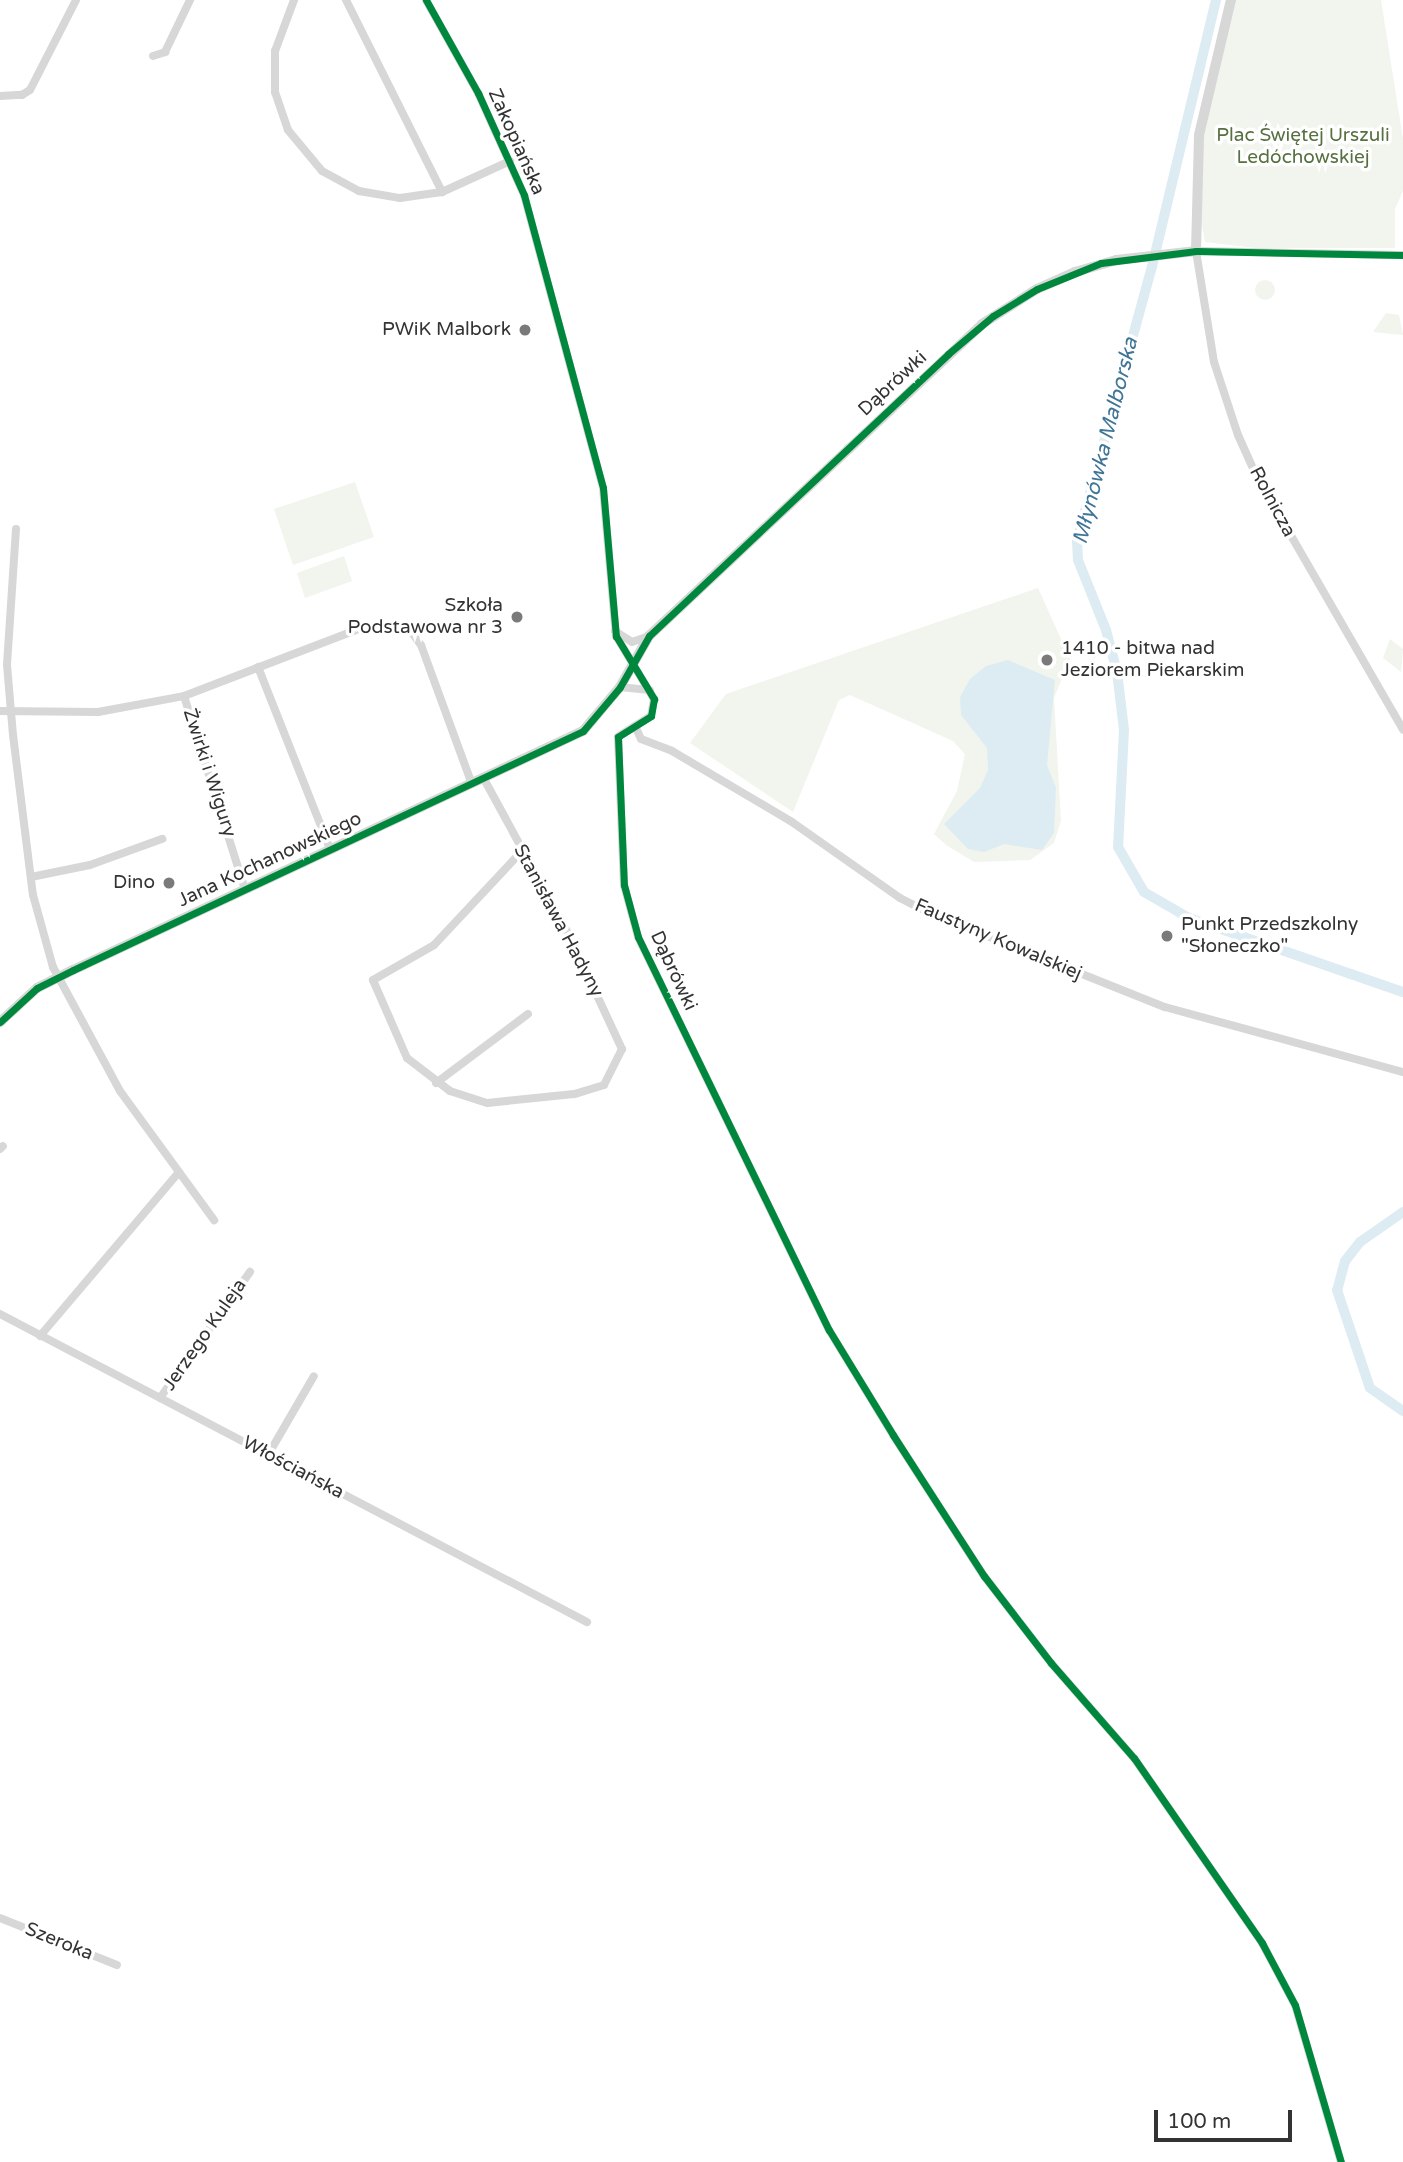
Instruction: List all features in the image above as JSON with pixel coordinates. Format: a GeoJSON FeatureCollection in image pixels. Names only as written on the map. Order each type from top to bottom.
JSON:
{"type":"FeatureCollection","features":[{"type":"Feature","properties":{"kind":"street"},"geometry":{"type":"LineString","coordinates":[[0,96],[22,95],[34,83],[76,0]]}},
{"type":"Feature","properties":{"kind":"street"},"geometry":{"type":"LineString","coordinates":[[153,56],[165,52],[190,0]]}},
{"type":"Feature","properties":{"kind":"street"},"geometry":{"type":"LineString","coordinates":[[294,0],[280,29],[274,73],[281,116],[299,146],[322,171],[359,191],[400,198],[443,192],[510,161]]}},
{"type":"Feature","properties":{"kind":"street"},"geometry":{"type":"LineString","coordinates":[[346,0],[443,192]]}},
{"type":"Feature","properties":{"kind":"street","name":"Zakopiańska"},"geometry":{"type":"LineString","coordinates":[[426,0],[510,161],[524,195],[578,386],[603,488],[615,631]]}},
{"type":"Feature","properties":{"kind":"street"},"geometry":{"type":"LineString","coordinates":[[1231,0],[1199,135],[1196,251],[1403,255]]}},
{"type":"Feature","properties":{"kind":"street","name":"Dąbrówki"},"geometry":{"type":"LineString","coordinates":[[620,687],[649,636],[982,324],[1059,279],[1101,263],[1196,251]]}},
{"type":"Feature","properties":{"kind":"street","name":"Rolnicza"},"geometry":{"type":"LineString","coordinates":[[1196,251],[1214,362],[1238,435],[1290,536],[1403,730]]}},
{"type":"Feature","properties":{"kind":"street"},"geometry":{"type":"LineString","coordinates":[[16,529],[7,665],[31,877],[58,978],[120,1091],[214,1220]]}},
{"type":"Feature","properties":{"kind":"street"},"geometry":{"type":"LineString","coordinates":[[0,710],[98,712],[184,696],[360,628],[385,625],[410,630],[422,645],[472,784]]}},
{"type":"Feature","properties":{"kind":"street"},"geometry":{"type":"LineString","coordinates":[[615,631],[632,642],[649,636]]}},
{"type":"Feature","properties":{"kind":"street"},"geometry":{"type":"LineString","coordinates":[[615,631],[650,690],[653,712],[635,726]]}},
{"type":"Feature","properties":{"kind":"street"},"geometry":{"type":"LineString","coordinates":[[258,667],[330,849]]}},
{"type":"Feature","properties":{"kind":"street"},"geometry":{"type":"LineString","coordinates":[[620,687],[650,690]]}},
{"type":"Feature","properties":{"kind":"street","name":"Jana Kochanowskiego"},"geometry":{"type":"LineString","coordinates":[[0,1022],[37,988],[564,741],[591,724],[620,687]]}},
{"type":"Feature","properties":{"kind":"street","name":"Żwirki i Wigury"},"geometry":{"type":"LineString","coordinates":[[184,696],[245,890]]}},
{"type":"Feature","properties":{"kind":"street","name":"Dąbrówki"},"geometry":{"type":"LineString","coordinates":[[635,726],[622,730],[618,740],[624,885],[638,937],[829,1330],[984,1576],[1051,1663],[1134,1758],[1262,1943],[1295,2005],[1341,2162]]}},
{"type":"Feature","properties":{"kind":"street","name":"Faustyny Kowalskiej"},"geometry":{"type":"LineString","coordinates":[[635,726],[641,739],[671,751],[780,815],[900,898],[932,914],[1133,996],[1403,1072]]}},
{"type":"Feature","properties":{"kind":"street","name":"Stanisława Hadyny"},"geometry":{"type":"LineString","coordinates":[[436,1083],[488,1103],[512,1103],[590,1090],[604,1085],[617,1065],[622,1049],[542,881],[521,852],[484,779]]}},
{"type":"Feature","properties":{"kind":"street"},"geometry":{"type":"LineString","coordinates":[[31,877],[90,865],[162,839]]}},
{"type":"Feature","properties":{"kind":"street"},"geometry":{"type":"LineString","coordinates":[[521,852],[434,945],[373,980],[407,1058],[436,1083],[528,1014]]}},
{"type":"Feature","properties":{"kind":"street"},"geometry":{"type":"LineString","coordinates":[[40,1336],[179,1172]]}},
{"type":"Feature","properties":{"kind":"street","name":"Jerzego Kuleja"},"geometry":{"type":"LineString","coordinates":[[160,1398],[250,1272]]}},
{"type":"Feature","properties":{"kind":"street","name":"Włościańska"},"geometry":{"type":"LineString","coordinates":[[0,1314],[587,1622]]}},
{"type":"Feature","properties":{"kind":"street"},"geometry":{"type":"LineString","coordinates":[[268,1455],[314,1376]]}},
{"type":"Feature","properties":{"kind":"street","name":"Szeroka"},"geometry":{"type":"LineString","coordinates":[[0,1918],[117,1965]]}},
{"type":"Feature","properties":{"kind":"green space","name":"Plac Świętej Urszuli Ledóchowskiej"},"geometry":{"type":"Polygon","coordinates":[[[1235,0],[1381,0],[1403,139],[1403,191],[1395,209],[1395,248],[1256,248],[1205,242],[1201,220],[1203,137],[1235,0]]]}},
{"type":"Feature","properties":{"kind":"green space"},"geometry":{"type":"Polygon","coordinates":[[[1265,280],[1272,283],[1275,290],[1272,297],[1265,300],[1258,297],[1255,290],[1258,283],[1265,280]]]}},
{"type":"Feature","properties":{"kind":"green space"},"geometry":{"type":"Polygon","coordinates":[[[1386,313],[1399,315],[1403,335],[1373,332],[1386,313]]]}},
{"type":"Feature","properties":{"kind":"green space"},"geometry":{"type":"Polygon","coordinates":[[[355,482],[374,537],[293,565],[274,509],[355,482]]]}},
{"type":"Feature","properties":{"kind":"green space"},"geometry":{"type":"Polygon","coordinates":[[[344,556],[352,581],[305,598],[297,573],[344,556]]]}},
{"type":"Feature","properties":{"kind":"green space"},"geometry":{"type":"Polygon","coordinates":[[[1038,588],[1070,659],[1054,698],[1061,821],[1054,843],[1030,860],[974,862],[946,845],[934,834],[957,791],[965,754],[953,741],[850,695],[839,700],[793,812],[690,743],[726,694],[1038,588]]]}},
{"type":"Feature","properties":{"kind":"green space"},"geometry":{"type":"Polygon","coordinates":[[[1390,639],[1403,649],[1401,672],[1383,658],[1390,639]]]}},
{"type":"Feature","properties":{"kind":"shaded area"},"geometry":{"type":"Polygon","coordinates":[[[1008,660],[1055,680],[1047,765],[1056,788],[1054,833],[1042,850],[1004,844],[984,852],[968,849],[944,824],[980,788],[988,770],[987,748],[961,715],[960,697],[970,679],[986,666],[1008,660]]]}},
{"type":"Feature","properties":{"kind":"waterway","name":"Młynówka Malborska"},"geometry":{"type":"LineString","coordinates":[[1216,0],[1151,270],[1077,541],[1078,560],[1106,630],[1117,672],[1124,730],[1118,847],[1144,892],[1189,918],[1403,992]]}},
{"type":"Feature","properties":{"kind":"waterway","name":"Młynówka Malborska"},"geometry":{"type":"LineString","coordinates":[[1403,1212],[1360,1242],[1345,1261],[1337,1290],[1370,1388],[1403,1411]]}},
{"type":"Feature","properties":{"kind":"cycle path"},"geometry":{"type":"LineString","coordinates":[[426,0],[478,93],[524,195],[603,488],[616,636],[654,699],[651,716],[618,737],[624,885],[638,937],[829,1330],[893,1435],[984,1576],[1051,1663],[1134,1758],[1262,1943],[1295,2005],[1341,2162]]}},
{"type":"Feature","properties":{"kind":"cycle path"},"geometry":{"type":"LineString","coordinates":[[0,1022],[37,988],[73,970],[583,731],[620,687],[649,636],[948,354],[993,316],[1037,289],[1101,263],[1196,251],[1403,255]]}},
{"type":"Feature","properties":{"kind":"place","name":"PWiK Malbork"},"geometry":{"type":"Point","coordinates":[525,330]}},
{"type":"Feature","properties":{"kind":"place","name":"Szkoła Podstawowa nr 3"},"geometry":{"type":"Point","coordinates":[517,617]}},
{"type":"Feature","properties":{"kind":"place","name":"1410 - bitwa nad Jeziorem Piekarskim"},"geometry":{"type":"Point","coordinates":[1047,660]}},
{"type":"Feature","properties":{"kind":"place","name":"Dino"},"geometry":{"type":"Point","coordinates":[169,883]}},
{"type":"Feature","properties":{"kind":"place","name":"Punkt Przedszkolny \"Słoneczko\""},"geometry":{"type":"Point","coordinates":[1167,936]}}]}
